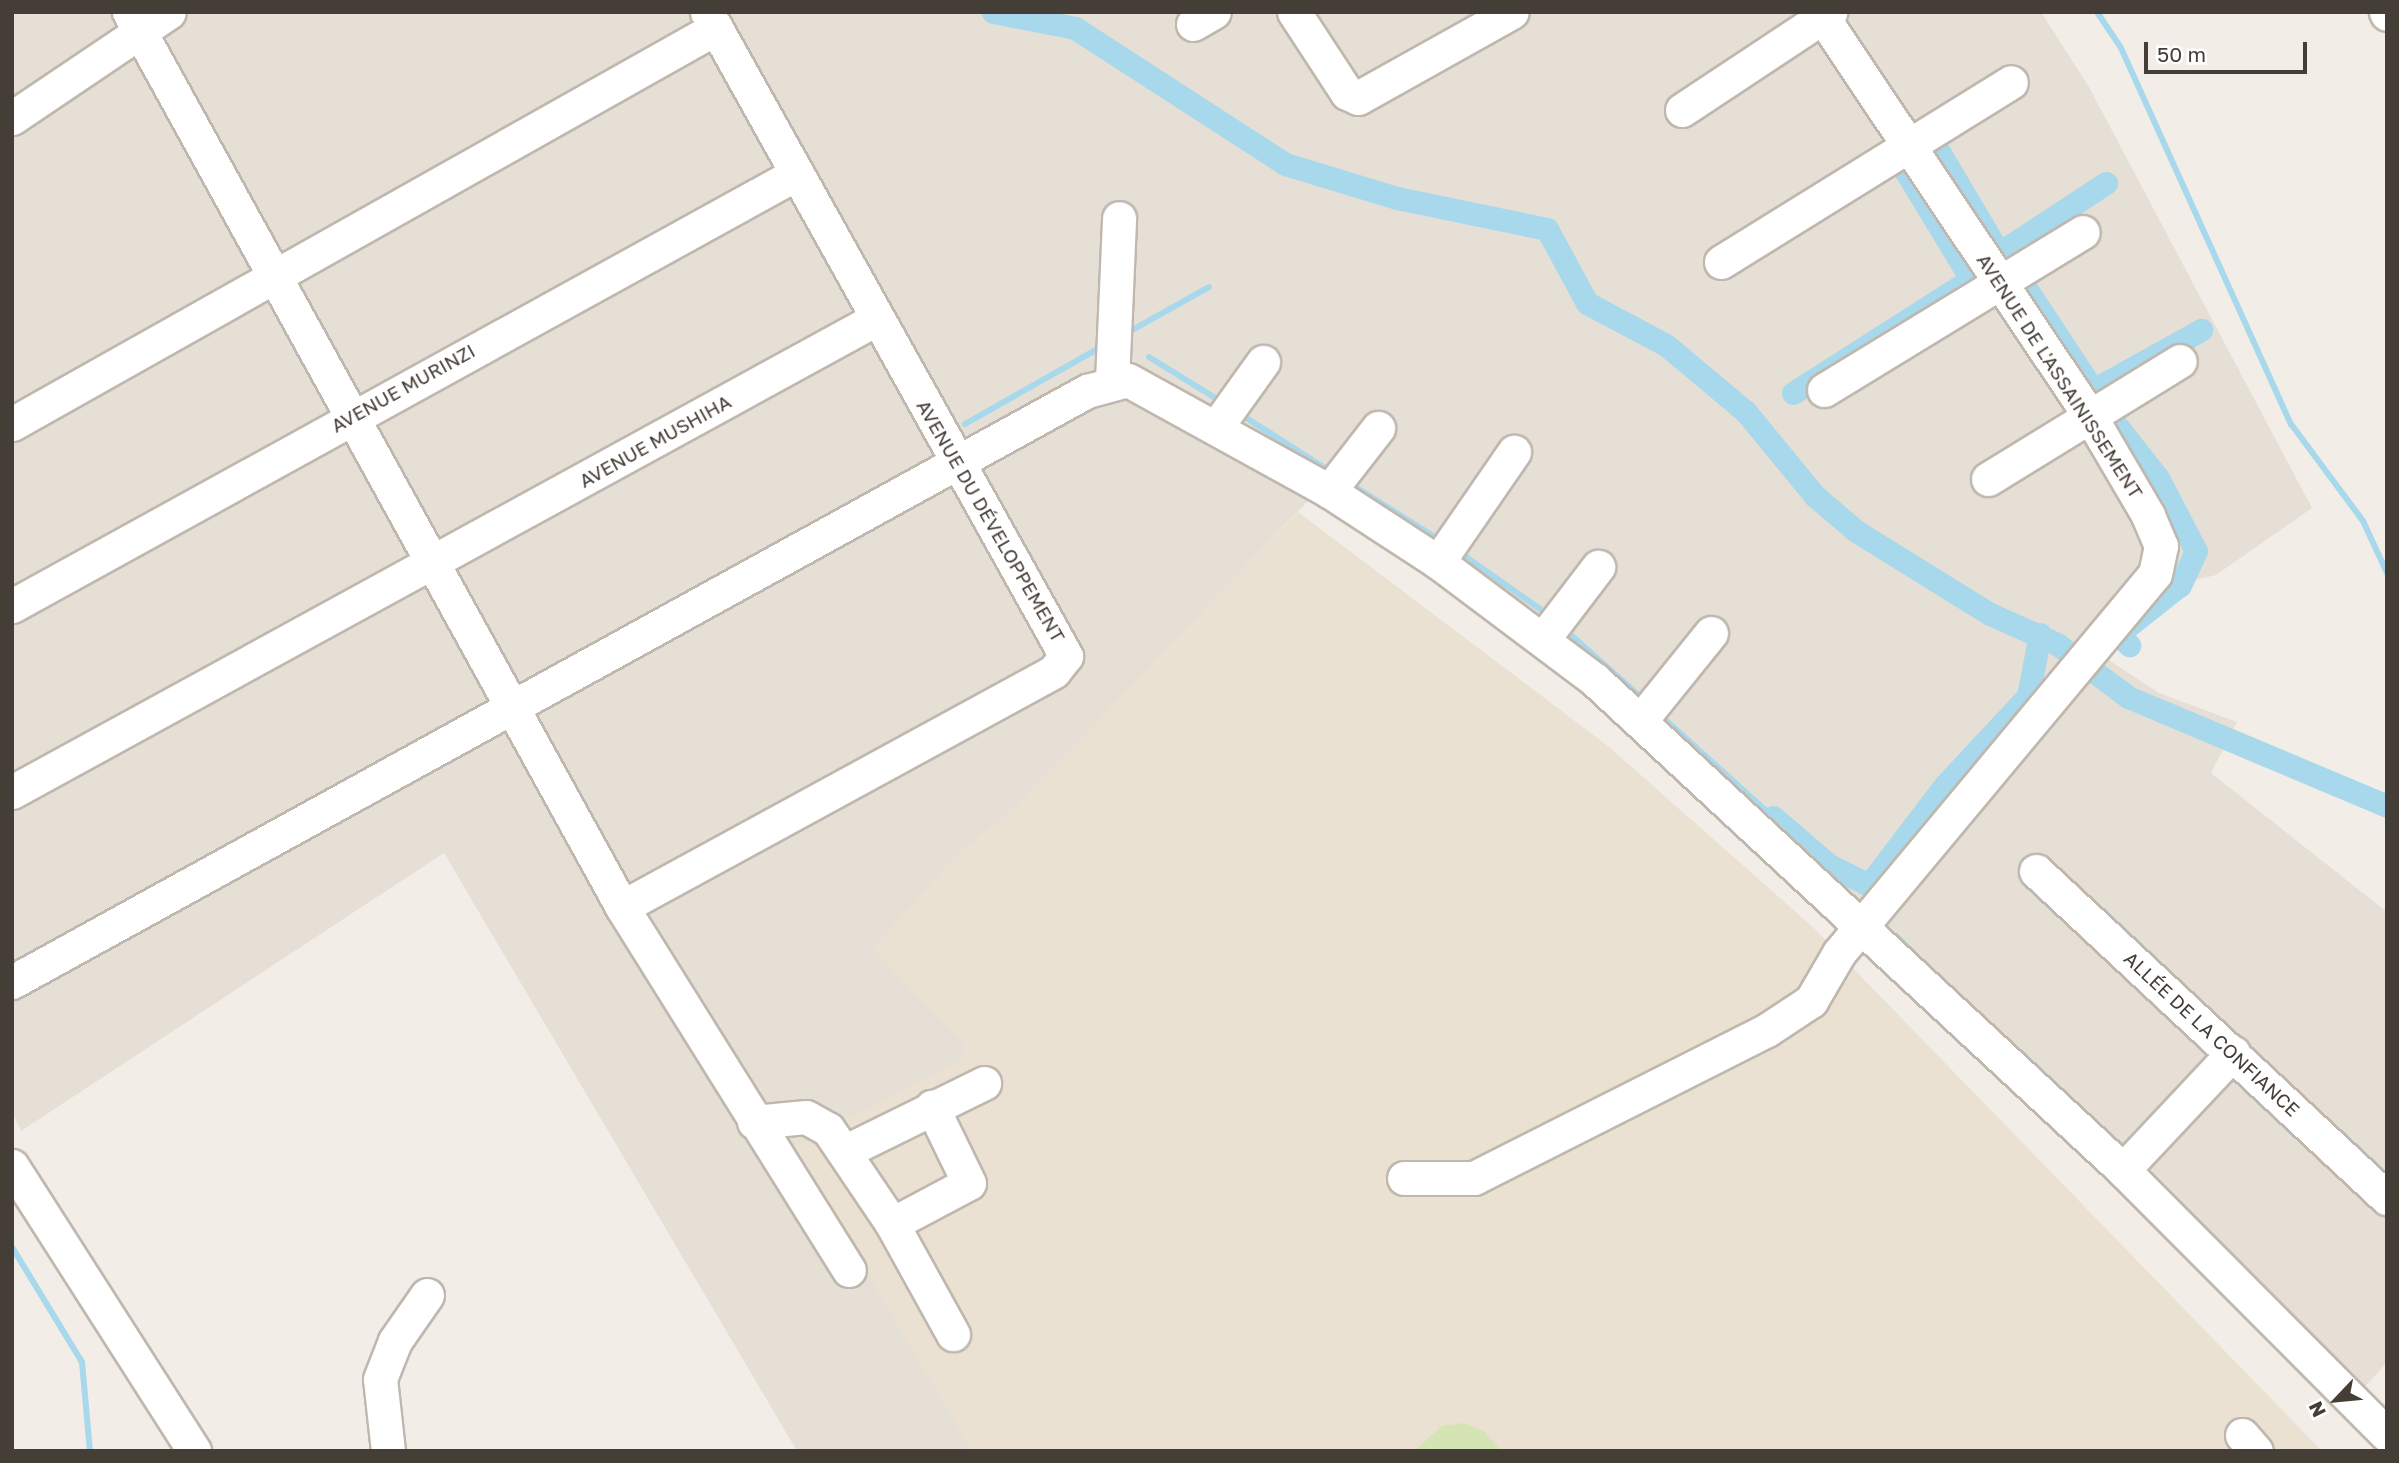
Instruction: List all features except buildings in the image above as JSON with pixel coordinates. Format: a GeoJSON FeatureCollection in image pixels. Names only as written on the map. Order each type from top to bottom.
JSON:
{"type":"FeatureCollection","features":[{"type":"Feature","properties":{"kind":"street"},"geometry":{"type":"LineString","coordinates":[[12,118],[134,21],[169,12]]}},
{"type":"Feature","properties":{"kind":"street"},"geometry":{"type":"LineString","coordinates":[[1294,12],[1347,93],[1358,98],[1512,12]]}},
{"type":"Feature","properties":{"kind":"street"},"geometry":{"type":"LineString","coordinates":[[1682,110],[1824,14]]}},
{"type":"Feature","properties":{"kind":"street","name":"AVENUE DE L'ASSAINISSEMENT"},"geometry":{"type":"LineString","coordinates":[[1404,1178],[1474,1178],[1768,1030],[1811,1001],[1861,928],[2155,574],[2161,546],[2091,418],[1824,14]]}},
{"type":"Feature","properties":{"kind":"street"},"geometry":{"type":"LineString","coordinates":[[12,424],[273,279],[711,20]]}},
{"type":"Feature","properties":{"kind":"street","name":"AVENUE DU DÉVELOPPEMENT"},"geometry":{"type":"LineString","coordinates":[[622,907],[1062,666],[1063,646],[958,466],[711,20]]}},
{"type":"Feature","properties":{"kind":"street"},"geometry":{"type":"LineString","coordinates":[[134,21],[349,417],[435,564],[622,907],[849,1270]]}},
{"type":"Feature","properties":{"kind":"street"},"geometry":{"type":"LineString","coordinates":[[1721,262],[2011,82]]}},
{"type":"Feature","properties":{"kind":"street","name":"AVENUE MURINZI"},"geometry":{"type":"LineString","coordinates":[[12,606],[349,417],[796,174]]}},
{"type":"Feature","properties":{"kind":"street"},"geometry":{"type":"LineString","coordinates":[[1112,381],[1119,218]]}},
{"type":"Feature","properties":{"kind":"street"},"geometry":{"type":"LineString","coordinates":[[1824,390],[2084,232]]}},
{"type":"Feature","properties":{"kind":"street","name":"AVENUE MUSHIHA"},"geometry":{"type":"LineString","coordinates":[[12,792],[435,564],[876,319]]}},
{"type":"Feature","properties":{"kind":"street"},"geometry":{"type":"LineString","coordinates":[[1989,479],[2180,361]]}},
{"type":"Feature","properties":{"kind":"street"},"geometry":{"type":"LineString","coordinates":[[1217,426],[1263,362]]}},
{"type":"Feature","properties":{"kind":"street"},"geometry":{"type":"LineString","coordinates":[[12,982],[512,705],[1112,381],[1146,387],[1329,491],[1438,562],[1544,639],[1640,721],[2123,1170],[2387,1435]]}},
{"type":"Feature","properties":{"kind":"street"},"geometry":{"type":"LineString","coordinates":[[1329,491],[1378,428]]}},
{"type":"Feature","properties":{"kind":"street"},"geometry":{"type":"LineString","coordinates":[[1438,562],[1514,452]]}},
{"type":"Feature","properties":{"kind":"street"},"geometry":{"type":"LineString","coordinates":[[1544,639],[1598,567]]}},
{"type":"Feature","properties":{"kind":"street"},"geometry":{"type":"LineString","coordinates":[[1640,721],[1711,633]]}},
{"type":"Feature","properties":{"kind":"street","name":"ALLÉE DE LA CONFIANCE"},"geometry":{"type":"LineString","coordinates":[[2036,871],[2387,1198]]}},
{"type":"Feature","properties":{"kind":"street"},"geometry":{"type":"LineString","coordinates":[[2123,1170],[2233,1053]]}},
{"type":"Feature","properties":{"kind":"street"},"geometry":{"type":"LineString","coordinates":[[846,1151],[984,1083]]}},
{"type":"Feature","properties":{"kind":"street"},"geometry":{"type":"LineString","coordinates":[[892,1224],[969,1183],[932,1107]]}},
{"type":"Feature","properties":{"kind":"street"},"geometry":{"type":"LineString","coordinates":[[754,1122],[806,1117],[846,1151],[892,1224],[953,1334]]}},
{"type":"Feature","properties":{"kind":"street"},"geometry":{"type":"LineString","coordinates":[[12,1166],[194,1451]]}},
{"type":"Feature","properties":{"kind":"street"},"geometry":{"type":"LineString","coordinates":[[388,1451],[380,1379],[394,1341],[427,1295]]}},
{"type":"Feature","properties":{"kind":"shaded area"},"geometry":{"type":"Polygon","coordinates":[[[12,12],[2041,12],[2089,87],[2312,508],[2216,575],[2149,591],[2098,653],[2159,693],[2237,722],[2211,773],[2387,912],[2387,1362],[2357,1396],[1641,719],[1325,483],[1016,808],[906,1331],[972,1451],[797,1451],[444,853],[21,1131],[12,1112],[12,12]]]}},
{"type":"Feature","properties":{"kind":"shaded area"},"geometry":{"type":"Polygon","coordinates":[[[1298,512],[1608,746],[1815,929],[2322,1451],[972,1451],[793,1147],[962,1060],[965,1045],[872,949],[958,853],[1013,809],[1298,512]]]}},
{"type":"Feature","properties":{"kind":"green space"},"geometry":{"type":"Polygon","coordinates":[[[1464,1423],[1485,1432],[1501,1451],[1414,1451],[1442,1426],[1464,1423]]]}},
{"type":"Feature","properties":{"kind":"waterway"},"geometry":{"type":"LineString","coordinates":[[993,12],[1075,28],[1285,164],[1397,198],[1547,229],[1587,303],[1666,345],[1746,412],[1815,496],[1856,531],[1990,614],[2057,644],[2128,697],[2387,806]]}},
{"type":"Feature","properties":{"kind":"waterway"},"geometry":{"type":"LineString","coordinates":[[2097,12],[2121,48],[2291,424],[2363,521],[2387,573]]}},
{"type":"Feature","properties":{"kind":"waterway"},"geometry":{"type":"LineString","coordinates":[[1931,138],[1999,253],[2106,183]]}},
{"type":"Feature","properties":{"kind":"waterway"},"geometry":{"type":"LineString","coordinates":[[1793,393],[1971,279],[1902,165]]}},
{"type":"Feature","properties":{"kind":"waterway"},"geometry":{"type":"LineString","coordinates":[[2020,279],[2093,390],[2201,330]]}},
{"type":"Feature","properties":{"kind":"waterway"},"geometry":{"type":"LineString","coordinates":[[1125,334],[1209,287]]}},
{"type":"Feature","properties":{"kind":"waterway"},"geometry":{"type":"LineString","coordinates":[[965,424],[1103,346]]}},
{"type":"Feature","properties":{"kind":"waterway"},"geometry":{"type":"LineString","coordinates":[[1149,357],[1222,402]]}},
{"type":"Feature","properties":{"kind":"waterway"},"geometry":{"type":"LineString","coordinates":[[1240,414],[1331,472]]}},
{"type":"Feature","properties":{"kind":"waterway"},"geometry":{"type":"LineString","coordinates":[[2110,417],[2158,478],[2196,551],[2180,585],[2118,634],[2129,645]]}},
{"type":"Feature","properties":{"kind":"waterway"},"geometry":{"type":"LineString","coordinates":[[1349,483],[1441,541]]}},
{"type":"Feature","properties":{"kind":"waterway"},"geometry":{"type":"LineString","coordinates":[[1456,550],[1550,616]]}},
{"type":"Feature","properties":{"kind":"waterway"},"geometry":{"type":"LineString","coordinates":[[1563,628],[1644,700]]}},
{"type":"Feature","properties":{"kind":"waterway"},"geometry":{"type":"LineString","coordinates":[[1773,817],[1829,865],[1869,885],[1945,785],[2028,696],[2040,634]]}},
{"type":"Feature","properties":{"kind":"waterway"},"geometry":{"type":"LineString","coordinates":[[1660,715],[1773,817]]}},
{"type":"Feature","properties":{"kind":"waterway"},"geometry":{"type":"LineString","coordinates":[[1896,936],[1917,957]]}},
{"type":"Feature","properties":{"kind":"waterway"},"geometry":{"type":"LineString","coordinates":[[12,1247],[82,1362],[90,1451]]}}]}
